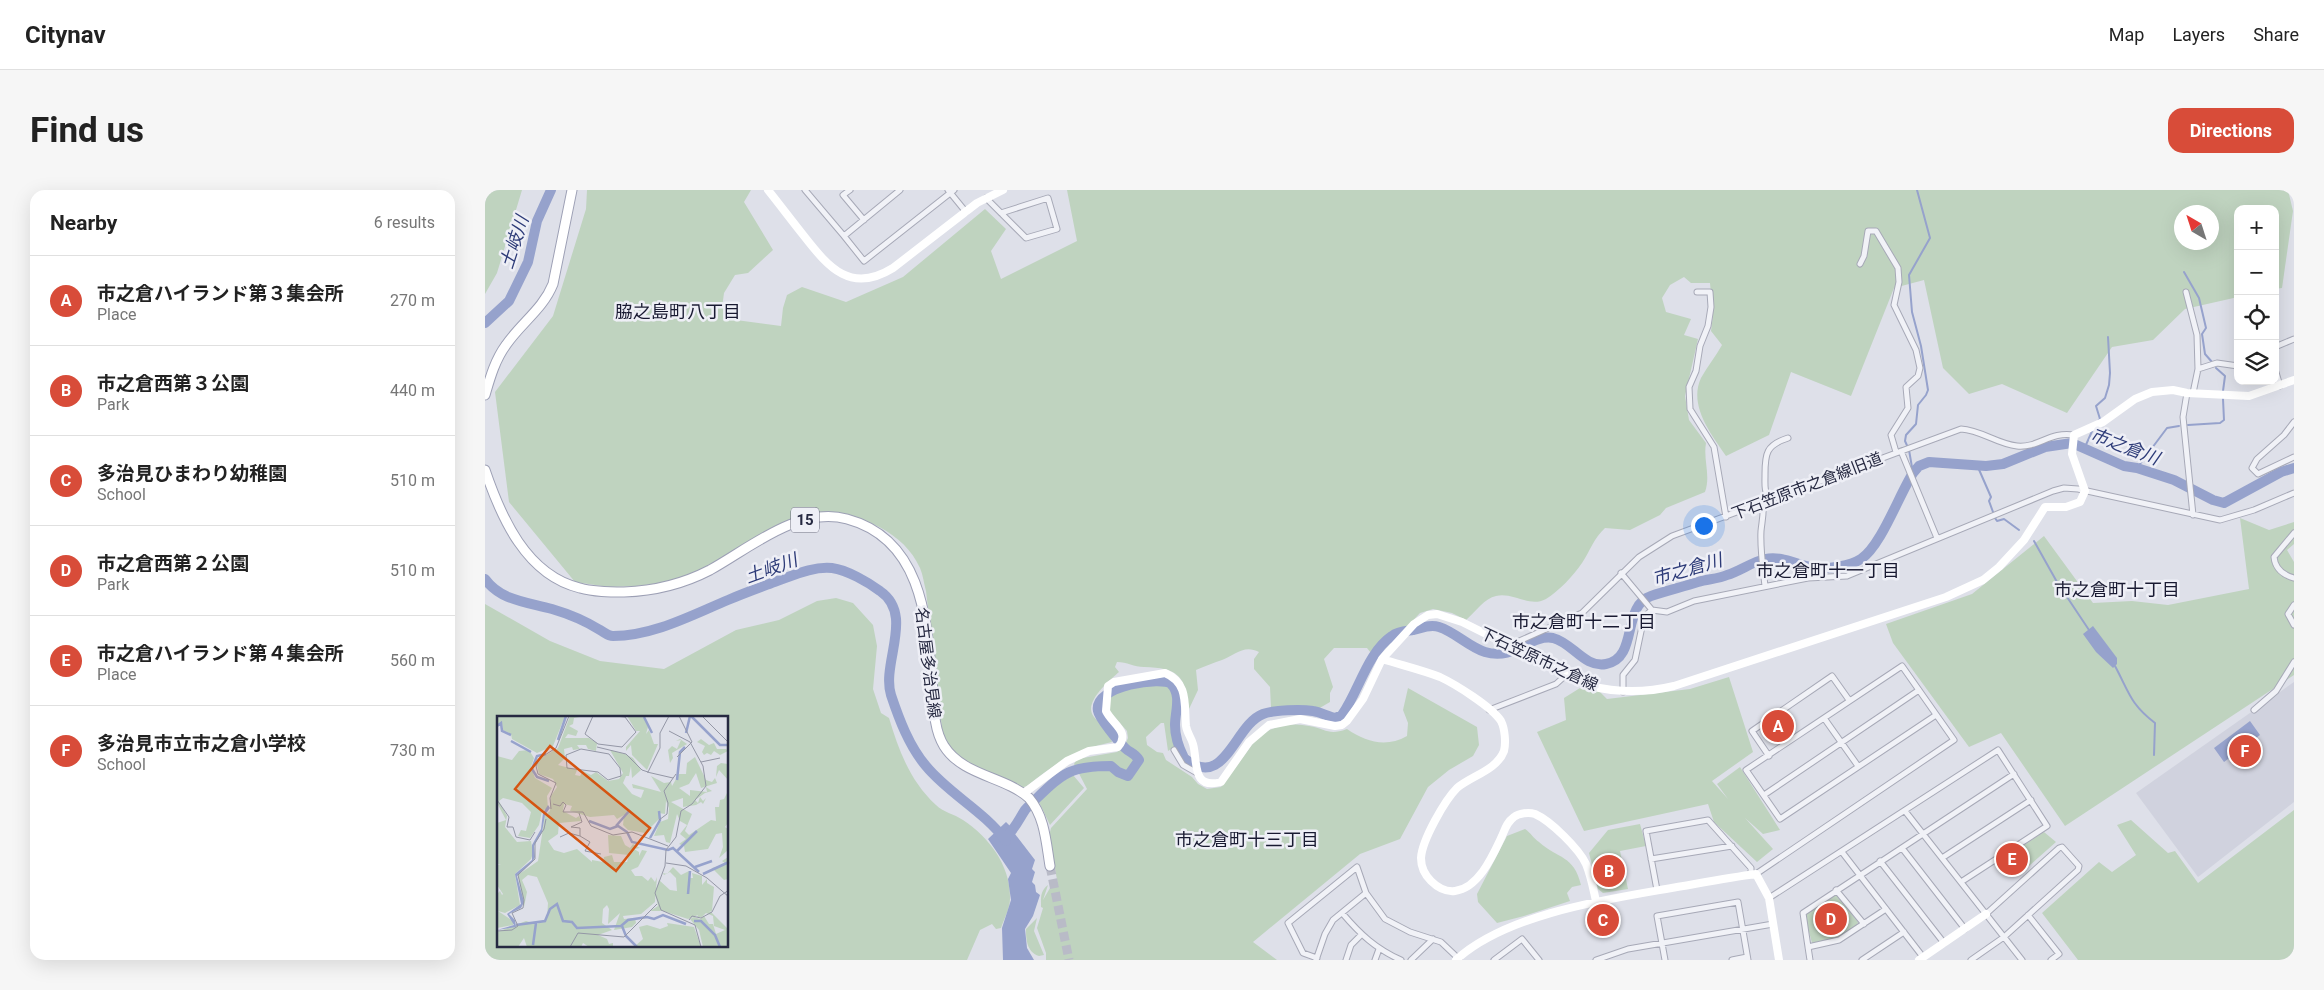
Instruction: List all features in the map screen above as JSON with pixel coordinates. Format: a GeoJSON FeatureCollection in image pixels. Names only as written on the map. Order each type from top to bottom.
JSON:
{"type":"FeatureCollection","features":[{"type":"Feature","properties":{"kind":"main road"},"geometry":{"type":"LineString","coordinates":[[485,395],[489,368],[506,345],[530,320],[550,293],[573,190]]}},
{"type":"Feature","properties":{"kind":"main road"},"geometry":{"type":"LineString","coordinates":[[768,190],[823,261],[837,272],[851,278],[866,279],[880,275],[966,212],[1003,190]]}},
{"type":"Feature","properties":{"kind":"main road"},"geometry":{"type":"LineString","coordinates":[[2085,491],[2072,454],[2074,436],[2100,423],[2135,399],[2152,392],[2173,390],[2190,393],[2249,396],[2294,380]]}},
{"type":"Feature","properties":{"kind":"main road","name":"名古屋多治見線"},"geometry":{"type":"LineString","coordinates":[[485,470],[510,529],[520,545],[535,562],[561,581],[589,590],[645,590],[681,582],[708,570],[787,527],[812,519],[841,518],[867,527],[883,538],[900,556],[915,581],[925,618],[936,726],[944,745],[962,764],[1027,796],[1037,807],[1050,866]]}},
{"type":"Feature","properties":{"kind":"main road","name":"下石笠原市之倉線"},"geometry":{"type":"LineString","coordinates":[[1197,773],[1206,783],[1212,785],[1221,782],[1255,735],[1263,728],[1276,722],[1300,719],[1335,726],[1342,725],[1363,699],[1382,659],[1421,618],[1437,614],[1462,622],[1590,686],[1623,692],[1655,690],[1674,686],[1966,589],[1983,580],[2012,555],[2045,507],[2074,505],[2080,502],[2085,491]]}},
{"type":"Feature","properties":{"kind":"main road"},"geometry":{"type":"LineString","coordinates":[[1382,659],[1439,677],[1489,710],[1501,721],[1504,732],[1504,752],[1498,761],[1468,780],[1448,799],[1424,845],[1421,859],[1423,870],[1431,881],[1441,889],[1461,890],[1471,884],[1485,869],[1507,823],[1514,816],[1523,813],[1534,814],[1559,833],[1579,853],[1590,876],[1596,900]]}},
{"type":"Feature","properties":{"kind":"main road"},"geometry":{"type":"LineString","coordinates":[[1027,796],[1067,761],[1089,751],[1119,747],[1123,741],[1123,734],[1109,716],[1106,698],[1109,686],[1122,679],[1165,673],[1172,675],[1182,687],[1185,699],[1186,725],[1193,744],[1197,773]]}},
{"type":"Feature","properties":{"kind":"main road"},"geometry":{"type":"LineString","coordinates":[[1458,959],[1485,939],[1505,929],[1596,900],[1753,874],[1769,898],[1779,960]]}},
{"type":"Feature","properties":{"kind":"main road"},"geometry":{"type":"LineString","coordinates":[[1921,959],[1986,914]]}},
{"type":"Feature","properties":{"kind":"street"},"geometry":{"type":"LineString","coordinates":[[805,190],[864,261],[951,191],[966,212]]}},
{"type":"Feature","properties":{"kind":"street"},"geometry":{"type":"LineString","coordinates":[[850,190],[843,195],[864,220]]}},
{"type":"Feature","properties":{"kind":"street"},"geometry":{"type":"LineString","coordinates":[[844,236],[901,190]]}},
{"type":"Feature","properties":{"kind":"street"},"geometry":{"type":"LineString","coordinates":[[987,198],[1001,213],[1026,238],[1057,229],[1048,198],[1001,213]]}},
{"type":"Feature","properties":{"kind":"street"},"geometry":{"type":"LineString","coordinates":[[1860,264],[1864,256],[1868,231],[1871,229],[1876,231],[1898,268],[1899,282],[1894,305],[1916,350],[1920,368],[1918,376],[1906,387],[1908,408],[1891,435],[1900,451],[1937,538]]}},
{"type":"Feature","properties":{"kind":"street"},"geometry":{"type":"LineString","coordinates":[[1697,292],[1710,292],[1711,307],[1696,371],[1689,387],[1690,410],[1714,447],[1726,517]]}},
{"type":"Feature","properties":{"kind":"street"},"geometry":{"type":"LineString","coordinates":[[2186,292],[2195,325],[2198,369],[2183,417],[2193,515]]}},
{"type":"Feature","properties":{"kind":"street"},"geometry":{"type":"LineString","coordinates":[[2279,345],[2294,339]]}},
{"type":"Feature","properties":{"kind":"street"},"geometry":{"type":"LineString","coordinates":[[2198,369],[2217,363],[2234,365]]}},
{"type":"Feature","properties":{"kind":"street"},"geometry":{"type":"LineString","coordinates":[[2294,422],[2284,435],[2257,458],[2253,468],[2258,474],[2294,457]]}},
{"type":"Feature","properties":{"kind":"street"},"geometry":{"type":"LineString","coordinates":[[1900,451],[1961,429],[1968,429],[2004,444],[2019,446],[2035,444],[2063,433],[2074,436]]}},
{"type":"Feature","properties":{"kind":"street"},"geometry":{"type":"LineString","coordinates":[[1769,501],[1763,486],[1765,457],[1774,444],[1788,438]]}},
{"type":"Feature","properties":{"kind":"street","name":"下石笠原市之倉線旧道"},"geometry":{"type":"LineString","coordinates":[[1509,646],[1582,613],[1639,557],[1672,536],[1763,504],[1900,451]]}},
{"type":"Feature","properties":{"kind":"street"},"geometry":{"type":"LineString","coordinates":[[1621,573],[1651,609],[1667,612],[1694,601],[1765,586],[1808,578],[1847,576],[2063,488],[2220,520],[2254,510],[2294,493]]}},
{"type":"Feature","properties":{"kind":"street"},"geometry":{"type":"LineString","coordinates":[[1763,504],[1764,513],[1761,530],[1765,586]]}},
{"type":"Feature","properties":{"kind":"street"},"geometry":{"type":"LineString","coordinates":[[2294,532],[2274,557],[2274,564],[2279,570],[2294,578]]}},
{"type":"Feature","properties":{"kind":"street"},"geometry":{"type":"LineString","coordinates":[[2294,605],[2288,614],[2294,625]]}},
{"type":"Feature","properties":{"kind":"street"},"geometry":{"type":"LineString","coordinates":[[1623,692],[1623,676],[1635,660],[1644,617],[1651,609]]}},
{"type":"Feature","properties":{"kind":"street"},"geometry":{"type":"LineString","coordinates":[[2255,710],[2276,692],[2294,662]]}},
{"type":"Feature","properties":{"kind":"street"},"geometry":{"type":"LineString","coordinates":[[1657,890],[1646,831],[1708,820],[1751,868],[1753,874],[1954,740],[1902,666],[1746,770],[1763,795],[1780,819],[1936,715]]}},
{"type":"Feature","properties":{"kind":"street"},"geometry":{"type":"LineString","coordinates":[[1489,710],[1556,684],[1566,675]]}},
{"type":"Feature","properties":{"kind":"street"},"geometry":{"type":"LineString","coordinates":[[1769,756],[1752,731],[1832,676],[1849,700]]}},
{"type":"Feature","properties":{"kind":"street"},"geometry":{"type":"LineString","coordinates":[[1763,795],[1919,690]]}},
{"type":"Feature","properties":{"kind":"street"},"geometry":{"type":"LineString","coordinates":[[1824,718],[1858,766]]}},
{"type":"Feature","properties":{"kind":"street"},"geometry":{"type":"LineString","coordinates":[[1174,750],[1183,764],[1197,773]]}},
{"type":"Feature","properties":{"kind":"street"},"geometry":{"type":"LineString","coordinates":[[1769,898],[1998,750],[2047,826],[1961,882]]}},
{"type":"Feature","properties":{"kind":"street"},"geometry":{"type":"LineString","coordinates":[[1810,960],[1803,913],[2014,774]]}},
{"type":"Feature","properties":{"kind":"street"},"geometry":{"type":"LineString","coordinates":[[1942,858],[2031,800]]}},
{"type":"Feature","properties":{"kind":"street"},"geometry":{"type":"LineString","coordinates":[[1905,811],[2022,960]]}},
{"type":"Feature","properties":{"kind":"street"},"geometry":{"type":"LineString","coordinates":[[1651,859],[1732,846]]}},
{"type":"Feature","properties":{"kind":"street"},"geometry":{"type":"LineString","coordinates":[[1902,848],[1965,930]]}},
{"type":"Feature","properties":{"kind":"street"},"geometry":{"type":"LineString","coordinates":[[1971,960],[2004,938],[2078,870],[2079,866],[2062,848],[2055,851],[1986,914]]}},
{"type":"Feature","properties":{"kind":"street"},"geometry":{"type":"LineString","coordinates":[[1842,852],[1905,932],[1921,959]]}},
{"type":"Feature","properties":{"kind":"street"},"geometry":{"type":"LineString","coordinates":[[1881,861],[1944,943]]}},
{"type":"Feature","properties":{"kind":"street"},"geometry":{"type":"LineString","coordinates":[[1366,894],[1333,920],[1325,934],[1317,959],[1303,953],[1289,923],[1357,867],[1366,894],[1385,919],[1410,932],[1441,942],[1458,959]]}},
{"type":"Feature","properties":{"kind":"street"},"geometry":{"type":"LineString","coordinates":[[1837,890],[1864,924]]}},
{"type":"Feature","properties":{"kind":"street"},"geometry":{"type":"LineString","coordinates":[[1665,960],[1657,916],[1738,902],[1748,959],[1731,960]]}},
{"type":"Feature","properties":{"kind":"street"},"geometry":{"type":"LineString","coordinates":[[1808,947],[1839,940],[1886,910]]}},
{"type":"Feature","properties":{"kind":"street"},"geometry":{"type":"LineString","coordinates":[[1343,914],[1361,935],[1379,950],[1401,960]]}},
{"type":"Feature","properties":{"kind":"street"},"geometry":{"type":"LineString","coordinates":[[2028,915],[2059,954],[2051,960]]}},
{"type":"Feature","properties":{"kind":"street"},"geometry":{"type":"LineString","coordinates":[[1595,960],[1628,949],[1773,924]]}},
{"type":"Feature","properties":{"kind":"street"},"geometry":{"type":"LineString","coordinates":[[1861,960],[1905,932]]}},
{"type":"Feature","properties":{"kind":"street"},"geometry":{"type":"LineString","coordinates":[[1345,960],[1351,945],[1361,935]]}},
{"type":"Feature","properties":{"kind":"street"},"geometry":{"type":"LineString","coordinates":[[1411,960],[1433,939]]}},
{"type":"Feature","properties":{"kind":"street"},"geometry":{"type":"LineString","coordinates":[[1494,960],[1522,939],[1539,960]]}},
{"type":"Feature","properties":{"kind":"street"},"geometry":{"type":"LineString","coordinates":[[1375,960],[1379,950]]}},
{"type":"Feature","properties":{"kind":"shaded area"},"geometry":{"type":"Polygon","coordinates":[[[2294,682],[2294,802],[2198,877],[2136,793],[2294,682]]]}},
{"type":"Feature","properties":{"kind":"green space"},"geometry":{"type":"Polygon","coordinates":[[[485,190],[522,190],[497,273],[485,294],[485,190]]]}},
{"type":"Feature","properties":{"kind":"green space"},"geometry":{"type":"Polygon","coordinates":[[[587,190],[751,190],[744,202],[773,250],[748,273],[735,275],[724,293],[722,308],[736,320],[781,326],[787,295],[802,287],[846,302],[903,277],[985,209],[1006,229],[991,251],[1001,279],[1077,241],[1067,190],[2288,190],[2293,211],[2282,288],[2279,288],[2279,205],[2234,205],[2234,298],[2185,309],[2153,340],[2112,347],[2067,413],[2002,384],[1969,394],[1943,368],[1924,280],[1894,288],[1851,396],[1791,372],[1769,435],[1726,456],[1703,420],[1697,399],[1701,378],[1722,345],[1711,331],[1713,315],[1710,283],[1691,283],[1684,277],[1670,285],[1662,298],[1666,312],[1691,319],[1684,335],[1698,339],[1685,396],[1689,420],[1706,443],[1707,486],[1705,492],[1666,508],[1660,515],[1630,530],[1605,528],[1574,573],[1561,588],[1546,599],[1534,602],[1503,595],[1492,597],[1484,602],[1466,620],[1452,613],[1433,609],[1420,613],[1406,628],[1393,631],[1371,653],[1367,648],[1334,648],[1324,659],[1333,687],[1330,693],[1330,702],[1318,709],[1271,708],[1270,687],[1254,669],[1254,659],[1259,652],[1254,650],[1240,651],[1196,670],[1198,690],[1189,709],[1182,681],[1172,672],[1165,669],[1140,667],[1117,662],[1115,667],[1119,672],[1099,692],[1094,699],[1091,711],[1107,731],[1112,742],[1076,753],[1027,786],[1021,788],[968,762],[959,756],[943,737],[926,591],[920,568],[911,553],[900,541],[886,530],[869,522],[835,514],[817,513],[801,515],[694,574],[668,582],[609,587],[575,582],[509,502],[495,392],[553,316],[586,209],[587,190]]]}},
{"type":"Feature","properties":{"kind":"green space"},"geometry":{"type":"Polygon","coordinates":[[[2240,518],[2269,530],[2294,522],[2294,544],[2287,550],[2294,562],[2294,675],[2065,826],[2001,733],[1969,747],[1893,643],[1886,624],[1972,594],[2044,536],[2093,603],[2132,601],[2168,605],[2249,589],[2240,518]]]}},
{"type":"Feature","properties":{"kind":"green space"},"geometry":{"type":"Polygon","coordinates":[[[836,598],[853,603],[873,625],[877,646],[873,689],[881,713],[889,718],[912,776],[927,796],[939,807],[973,827],[997,854],[1007,875],[1010,899],[1001,928],[996,929],[992,924],[980,930],[967,960],[485,960],[485,604],[550,641],[600,661],[664,669],[736,630],[779,620],[817,601],[836,598]]]}},
{"type":"Feature","properties":{"kind":"green space"},"geometry":{"type":"Polygon","coordinates":[[[1729,677],[1753,752],[1712,781],[1728,799],[1717,784],[1740,767],[1780,830],[1763,834],[1745,818],[1773,849],[1757,862],[1714,822],[1708,804],[1584,831],[1537,732],[1566,720],[1564,698],[1580,688],[1596,688],[1607,699],[1690,689],[1729,677]]]}},
{"type":"Feature","properties":{"kind":"green space"},"geometry":{"type":"Polygon","coordinates":[[[1164,683],[1169,687],[1174,697],[1172,727],[1174,747],[1168,751],[1164,723],[1161,723],[1146,737],[1147,745],[1157,752],[1163,753],[1166,760],[1207,789],[1221,787],[1257,738],[1269,730],[1281,726],[1302,725],[1331,732],[1347,729],[1361,737],[1376,742],[1391,742],[1407,736],[1408,723],[1403,710],[1408,688],[1477,727],[1479,745],[1473,756],[1449,770],[1428,787],[1400,839],[1360,854],[1253,942],[1277,960],[1046,960],[1046,953],[1037,928],[1043,908],[1041,907],[1041,895],[1048,885],[1043,900],[1050,888],[1058,885],[1049,836],[1051,828],[1087,789],[1074,764],[1077,759],[1117,752],[1125,745],[1128,738],[1127,731],[1110,712],[1110,696],[1124,689],[1164,683]]]}},
{"type":"Feature","properties":{"kind":"green space"},"geometry":{"type":"Polygon","coordinates":[[[1073,775],[1084,788],[1050,825],[1039,802],[1057,785],[1073,775]]]}},
{"type":"Feature","properties":{"kind":"green space"},"geometry":{"type":"Polygon","coordinates":[[[2294,810],[2294,960],[2078,960],[2042,913],[2099,862],[2112,872],[2136,855],[2117,825],[2131,820],[2168,853],[2175,851],[2198,883],[2294,810]]]}},
{"type":"Feature","properties":{"kind":"green space"},"geometry":{"type":"Polygon","coordinates":[[[1640,824],[1646,846],[1620,851],[1628,889],[1603,893],[1598,889],[1589,853],[1608,830],[1640,824]]]}},
{"type":"Feature","properties":{"kind":"green space"},"geometry":{"type":"Polygon","coordinates":[[[1525,829],[1546,847],[1570,863],[1578,875],[1581,885],[1572,887],[1567,893],[1570,901],[1497,923],[1478,902],[1477,894],[1507,836],[1525,829]]]}},
{"type":"Feature","properties":{"kind":"green space"},"geometry":{"type":"Polygon","coordinates":[[[2044,832],[2056,842],[2029,866],[2018,849],[2044,832]]]}},
{"type":"Feature","properties":{"kind":"green space"},"geometry":{"type":"Polygon","coordinates":[[[1833,895],[1837,896],[1858,922],[1857,926],[1835,939],[1812,943],[1805,917],[1808,912],[1833,895]]]}},
{"type":"Feature","properties":{"kind":"green space"},"geometry":{"type":"Polygon","coordinates":[[[1037,918],[1034,931],[1044,955],[1039,956],[1030,949],[1026,933],[1026,929],[1037,918]]]}},
{"type":"Feature","properties":{"kind":"water"},"geometry":{"type":"Polygon","coordinates":[[[2093,626],[2117,658],[2117,664],[2113,668],[2096,652],[2083,634],[2093,626]]]}},
{"type":"Feature","properties":{"kind":"water"},"geometry":{"type":"Polygon","coordinates":[[[2250,721],[2260,735],[2224,762],[2214,748],[2250,721]]]}},
{"type":"Feature","properties":{"kind":"water"},"geometry":{"type":"Polygon","coordinates":[[[1006,822],[1014,830],[1035,860],[1032,869],[1035,872],[1032,882],[1035,885],[1036,892],[1040,895],[1033,916],[1025,929],[1027,948],[1034,960],[1003,960],[1002,928],[1011,900],[1008,879],[1011,873],[988,839],[1006,822]]]}},
{"type":"Feature","properties":{"kind":"waterway","name":"土岐川"},"geometry":{"type":"LineString","coordinates":[[485,323],[509,301],[528,262],[537,221],[551,190]]}},
{"type":"Feature","properties":{"kind":"waterway"},"geometry":{"type":"LineString","coordinates":[[1913,473],[1909,450],[1905,441],[1906,435],[1916,424],[1918,405],[1928,390],[1921,346],[1912,312],[1909,275],[1930,238],[1917,190]]}},
{"type":"Feature","properties":{"kind":"waterway"},"geometry":{"type":"LineString","coordinates":[[2184,272],[2199,298],[2206,328],[2202,334],[2205,354],[2212,362]]}},
{"type":"Feature","properties":{"kind":"waterway"},"geometry":{"type":"LineString","coordinates":[[2098,421],[2100,419],[2096,406],[2105,398],[2109,385],[2108,337]]}},
{"type":"Feature","properties":{"kind":"waterway"},"geometry":{"type":"LineString","coordinates":[[2216,368],[2225,376],[2223,391]]}},
{"type":"Feature","properties":{"kind":"waterway"},"geometry":{"type":"LineString","coordinates":[[2188,425],[2220,423],[2224,420],[2223,399]]}},
{"type":"Feature","properties":{"kind":"waterway"},"geometry":{"type":"LineString","coordinates":[[2137,468],[2167,428],[2179,426]]}},
{"type":"Feature","properties":{"kind":"waterway"},"geometry":{"type":"LineString","coordinates":[[2085,447],[2093,429]]}},
{"type":"Feature","properties":{"kind":"waterway","name":"市之倉川"},"geometry":{"type":"LineString","coordinates":[[1005,838],[1014,828],[1025,810],[1054,782],[1069,772],[1086,767],[1111,766],[1118,772],[1128,776],[1139,760],[1118,741],[1098,711],[1099,702],[1106,695],[1130,685],[1156,681],[1171,684],[1177,698],[1175,729],[1182,754],[1184,758],[1198,766],[1210,767],[1219,762],[1253,720],[1263,714],[1302,710],[1335,718],[1342,715],[1376,652],[1383,643],[1399,632],[1436,626],[1451,632],[1479,650],[1496,654],[1514,650],[1537,640],[1553,638],[1567,645],[1591,662],[1606,664],[1616,660],[1623,652],[1636,610],[1642,602],[1651,596],[1724,576],[1765,559],[1779,559],[1822,568],[1839,566],[1861,559],[1876,543],[1883,532],[1913,473],[1919,466],[1929,462],[1986,466],[2003,464],[2045,447],[2072,443],[2124,466],[2137,468],[2174,480],[2213,500],[2224,503],[2281,472],[2294,468]]}},
{"type":"Feature","properties":{"kind":"waterway"},"geometry":{"type":"LineString","coordinates":[[1977,465],[1991,497],[1989,501],[1993,512]]}},
{"type":"Feature","properties":{"kind":"waterway"},"geometry":{"type":"LineString","coordinates":[[1995,518],[1997,521],[2004,519],[2019,530]]}},
{"type":"Feature","properties":{"kind":"waterway"},"geometry":{"type":"LineString","coordinates":[[2034,541],[2057,582],[2089,630]]}},
{"type":"Feature","properties":{"kind":"waterway","name":"土岐川"},"geometry":{"type":"LineString","coordinates":[[485,579],[499,592],[515,600],[570,615],[613,636],[657,629],[746,592],[811,570],[832,568],[857,577],[880,591],[890,601],[895,613],[895,640],[889,682],[897,713],[914,750],[935,776],[997,830],[1006,841]]}},
{"type":"Feature","properties":{"kind":"waterway"},"geometry":{"type":"LineString","coordinates":[[2115,666],[2135,703],[2155,723],[2154,755]]}},
{"type":"Feature","properties":{"kind":"tunnel"},"geometry":{"type":"LineString","coordinates":[[1050,866],[1069,960]]}},
{"type":"Feature","properties":{"kind":"place","name":"市之倉ハイランド第３集会所"},"geometry":{"type":"Point","coordinates":[1778,726]}},
{"type":"Feature","properties":{"kind":"place","name":"多治見市立市之倉小学校"},"geometry":{"type":"Point","coordinates":[2245,751]}},
{"type":"Feature","properties":{"kind":"place","name":"市之倉ハイランド第４集会所"},"geometry":{"type":"Point","coordinates":[2012,859]}},
{"type":"Feature","properties":{"kind":"place","name":"市之倉西第３公園"},"geometry":{"type":"Point","coordinates":[1609,871]}},
{"type":"Feature","properties":{"kind":"place","name":"市之倉西第２公園"},"geometry":{"type":"Point","coordinates":[1831,919]}},
{"type":"Feature","properties":{"kind":"place","name":"多治見ひまわり幼稚園"},"geometry":{"type":"Point","coordinates":[1603,920]}},
{"type":"Feature","properties":{"kind":"district","name":"脇之島町八丁目"},"geometry":{"type":"Point","coordinates":[678,311]}},
{"type":"Feature","properties":{"kind":"district","name":"市之倉町十一丁目"},"geometry":{"type":"Point","coordinates":[1828,570]}},
{"type":"Feature","properties":{"kind":"district","name":"市之倉町十丁目"},"geometry":{"type":"Point","coordinates":[2117,589]}},
{"type":"Feature","properties":{"kind":"district","name":"市之倉町十二丁目"},"geometry":{"type":"Point","coordinates":[1584,621]}},
{"type":"Feature","properties":{"kind":"district","name":"市之倉町十三丁目"},"geometry":{"type":"Point","coordinates":[1247,839]}}]}
